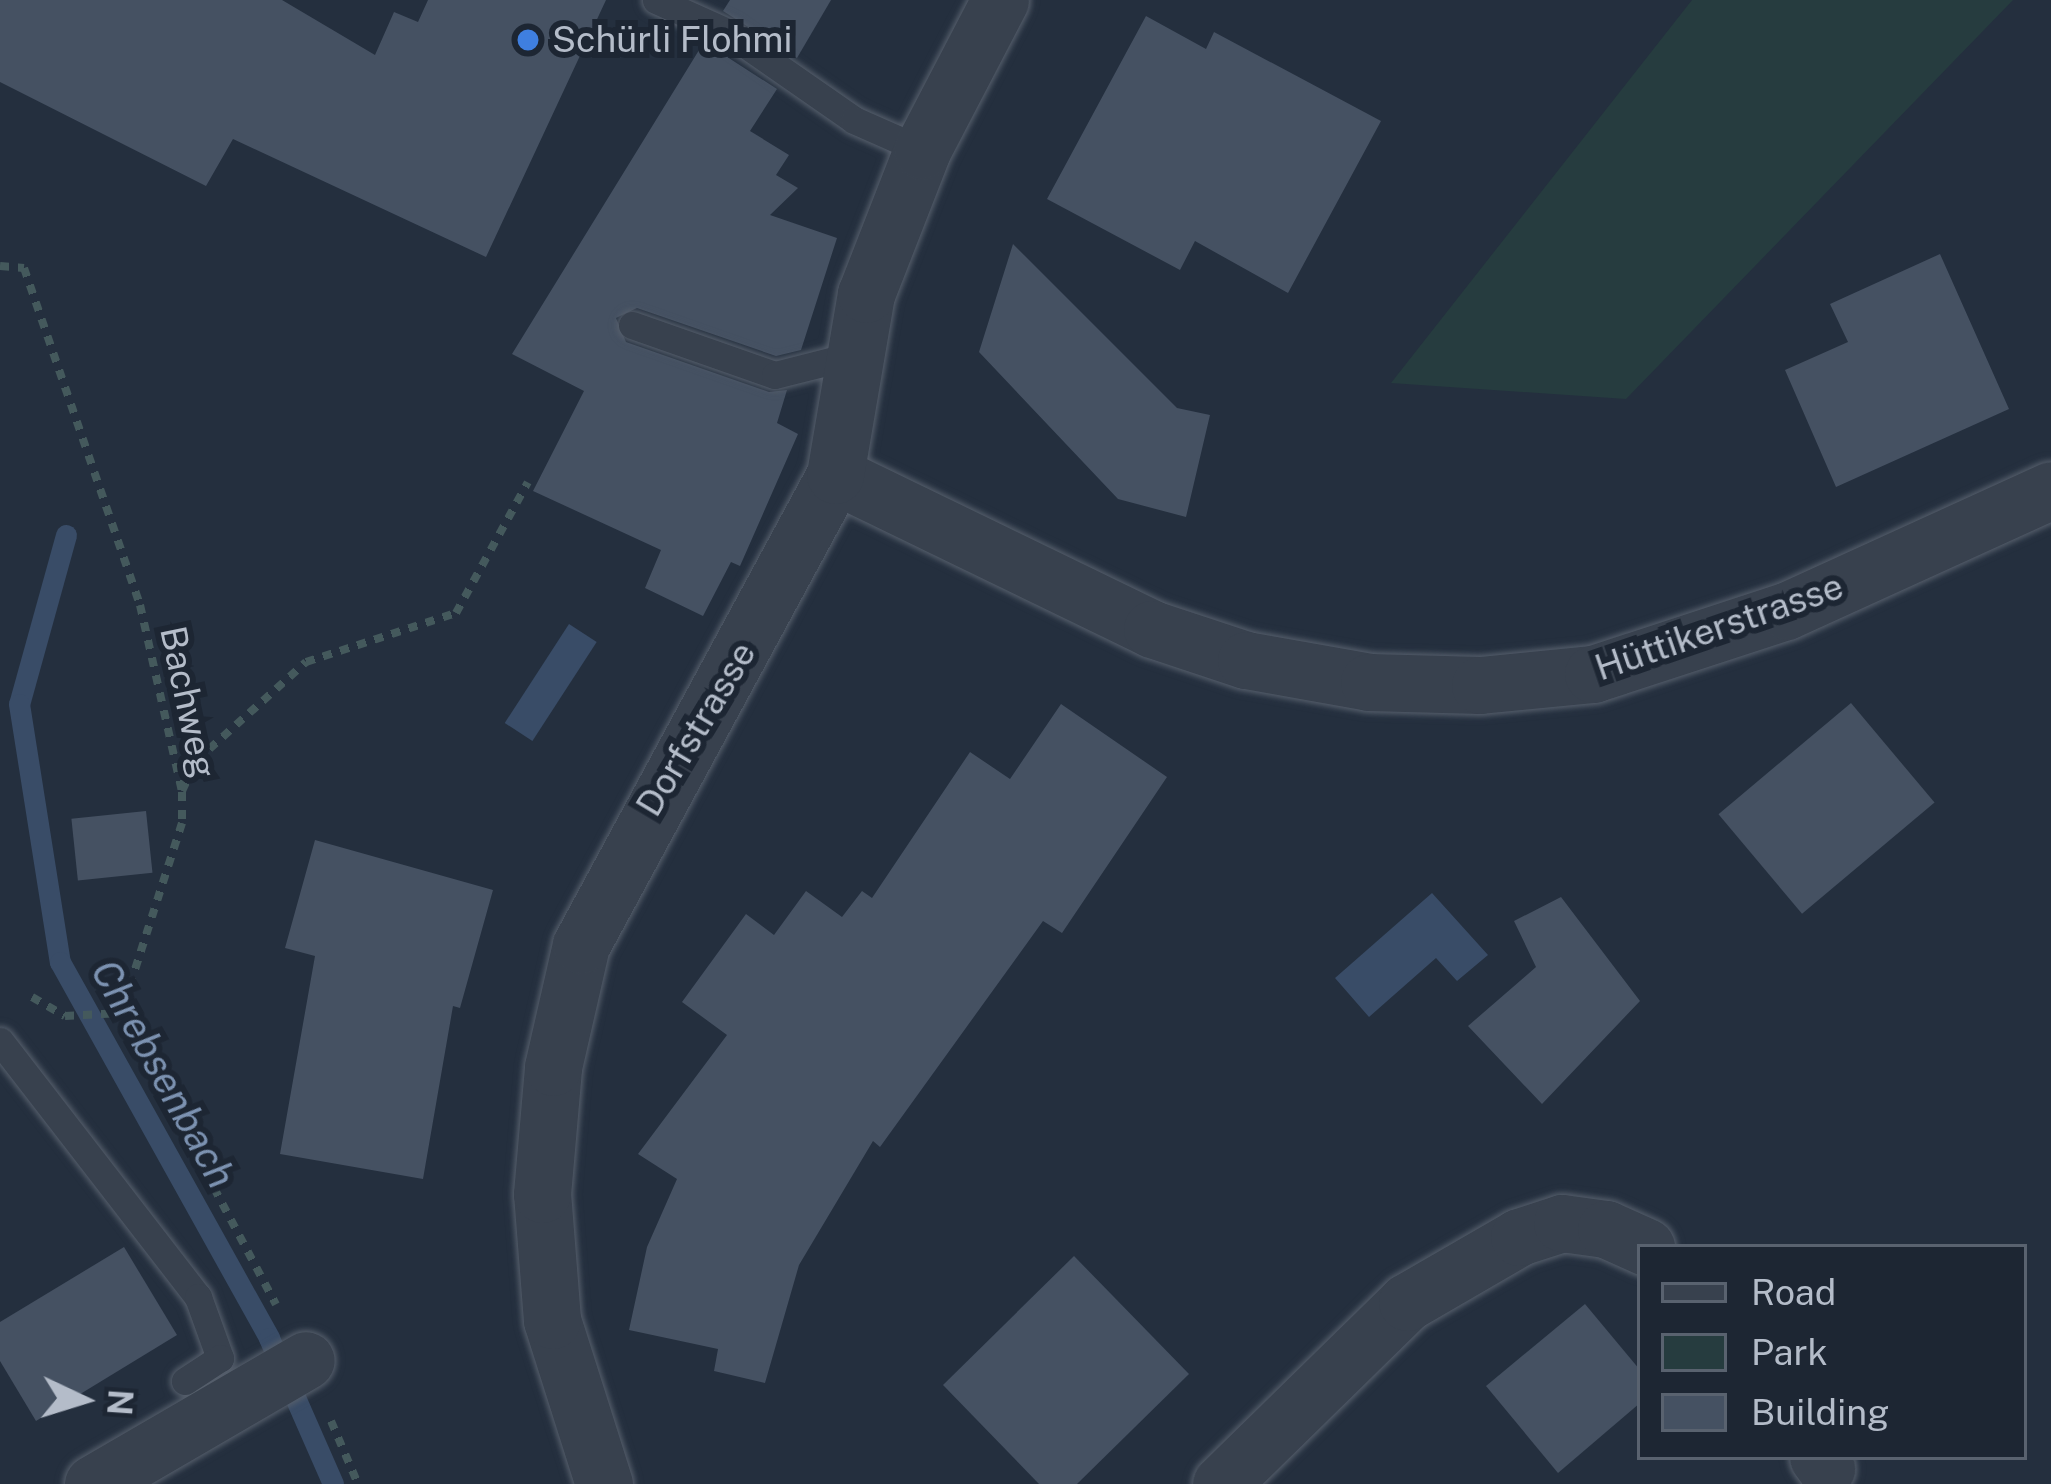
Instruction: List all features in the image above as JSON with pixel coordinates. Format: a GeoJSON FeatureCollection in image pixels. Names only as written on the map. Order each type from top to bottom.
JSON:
{"type":"FeatureCollection","features":[{"type":"Feature","properties":{"kind":"street","name":"Dorfstrasse"},"geometry":{"type":"LineString","coordinates":[[604,1484],[552,1320],[542,1193],[553,1067],[580,945],[632,837],[764,614],[835,475],[866,294],[922,150],[1000,0]]}},
{"type":"Feature","properties":{"kind":"street","name":"Hüttikerstrasse"},"geometry":{"type":"LineString","coordinates":[[835,475],[1152,629],[1246,660],[1369,682],[1480,686],[1593,674],[1786,611],[2051,490]]}},
{"type":"Feature","properties":{"kind":"street"},"geometry":{"type":"LineString","coordinates":[[1222,1484],[1407,1302],[1519,1237],[1562,1223],[1606,1229],[1639,1244]]}},
{"type":"Feature","properties":{"kind":"street"},"geometry":{"type":"LineString","coordinates":[[93,1484],[292,1370]]}},
{"type":"Feature","properties":{"kind":"lane"},"geometry":{"type":"LineString","coordinates":[[656,0],[729,32],[854,120],[922,150]]}},
{"type":"Feature","properties":{"kind":"lane"},"geometry":{"type":"LineString","coordinates":[[632,325],[775,374],[858,353]]}},
{"type":"Feature","properties":{"kind":"lane"},"geometry":{"type":"LineString","coordinates":[[0,1041],[198,1297],[220,1358],[185,1382]]}},
{"type":"Feature","properties":{"kind":"path","name":"Bachweg"},"geometry":{"type":"LineString","coordinates":[[0,266],[24,268],[32,291],[140,605],[182,792],[182,823],[121,1013]]}},
{"type":"Feature","properties":{"kind":"path"},"geometry":{"type":"LineString","coordinates":[[182,792],[196,761],[306,662],[457,613],[528,482]]}},
{"type":"Feature","properties":{"kind":"path"},"geometry":{"type":"LineString","coordinates":[[65,1016],[121,1013],[292,1370],[358,1484]]}},
{"type":"Feature","properties":{"kind":"green space"},"geometry":{"type":"Polygon","coordinates":[[[1692,0],[2013,0],[1626,399],[1391,383],[1692,0]]]}},
{"type":"Feature","properties":{"kind":"water"},"geometry":{"type":"Polygon","coordinates":[[[569,624],[597,642],[532,741],[505,723],[569,624]]]}},
{"type":"Feature","properties":{"kind":"water"},"geometry":{"type":"Polygon","coordinates":[[[1432,893],[1488,955],[1457,981],[1436,958],[1369,1017],[1335,978],[1432,893]]]}},
{"type":"Feature","properties":{"kind":"building"},"geometry":{"type":"Polygon","coordinates":[[[0,0],[282,0],[375,55],[394,12],[418,22],[428,0],[606,0],[486,257],[233,139],[206,186],[0,82],[0,0]]]}},
{"type":"Feature","properties":{"kind":"building"},"geometry":{"type":"Polygon","coordinates":[[[730,0],[831,0],[797,58],[723,11],[730,0]]]}},
{"type":"Feature","properties":{"kind":"building"},"geometry":{"type":"Polygon","coordinates":[[[1146,16],[1206,49],[1214,32],[1381,121],[1288,293],[1195,241],[1180,270],[1047,199],[1146,16]]]}},
{"type":"Feature","properties":{"kind":"building"},"geometry":{"type":"Polygon","coordinates":[[[704,42],[777,89],[750,131],[789,155],[776,175],[798,188],[770,215],[837,238],[801,350],[776,356],[637,308],[616,318],[626,342],[769,392],[787,390],[777,423],[798,434],[740,566],[731,562],[703,616],[645,588],[661,550],[533,491],[584,391],[512,354],[704,42]]]}},
{"type":"Feature","properties":{"kind":"building"},"geometry":{"type":"Polygon","coordinates":[[[1013,244],[1177,408],[1210,415],[1186,517],[1118,499],[979,352],[1013,244]]]}},
{"type":"Feature","properties":{"kind":"building"},"geometry":{"type":"Polygon","coordinates":[[[1940,254],[2009,409],[1836,487],[1785,370],[1848,342],[1830,304],[1940,254]]]}},
{"type":"Feature","properties":{"kind":"building"},"geometry":{"type":"Polygon","coordinates":[[[1851,703],[1935,803],[1802,914],[1718,814],[1851,703]]]}},
{"type":"Feature","properties":{"kind":"building"},"geometry":{"type":"Polygon","coordinates":[[[1061,704],[1167,777],[1062,933],[1043,921],[880,1147],[873,1141],[799,1265],[765,1383],[714,1371],[718,1349],[629,1330],[647,1247],[677,1179],[638,1154],[727,1035],[682,1002],[746,914],[774,935],[806,891],[842,917],[862,891],[872,898],[970,752],[1010,779],[1061,704]]]}},
{"type":"Feature","properties":{"kind":"building"},"geometry":{"type":"Polygon","coordinates":[[[146,811],[152,873],[78,880],[71,819],[146,811]]]}},
{"type":"Feature","properties":{"kind":"building"},"geometry":{"type":"Polygon","coordinates":[[[315,840],[493,890],[460,1008],[453,1006],[423,1179],[280,1154],[315,956],[285,948],[315,840]]]}},
{"type":"Feature","properties":{"kind":"building"},"geometry":{"type":"Polygon","coordinates":[[[1561,897],[1640,1001],[1542,1104],[1468,1026],[1536,967],[1514,921],[1561,897]]]}},
{"type":"Feature","properties":{"kind":"building"},"geometry":{"type":"Polygon","coordinates":[[[124,1247],[177,1335],[36,1421],[0,1361],[0,1322],[124,1247]]]}},
{"type":"Feature","properties":{"kind":"building"},"geometry":{"type":"Polygon","coordinates":[[[1074,1256],[1189,1374],[1077,1484],[1039,1484],[943,1385],[1074,1256]]]}},
{"type":"Feature","properties":{"kind":"building"},"geometry":{"type":"Polygon","coordinates":[[[1585,1304],[1637,1366],[1637,1406],[1558,1473],[1486,1386],[1585,1304]]]}},
{"type":"Feature","properties":{"kind":"waterway","name":"Chrebsenbach"},"geometry":{"type":"LineString","coordinates":[[66,535],[19,704],[60,962],[269,1338],[333,1484]]}},
{"type":"Feature","properties":{"kind":"place","name":"Schürli Flohmi"},"geometry":{"type":"Point","coordinates":[528,40]}}]}
